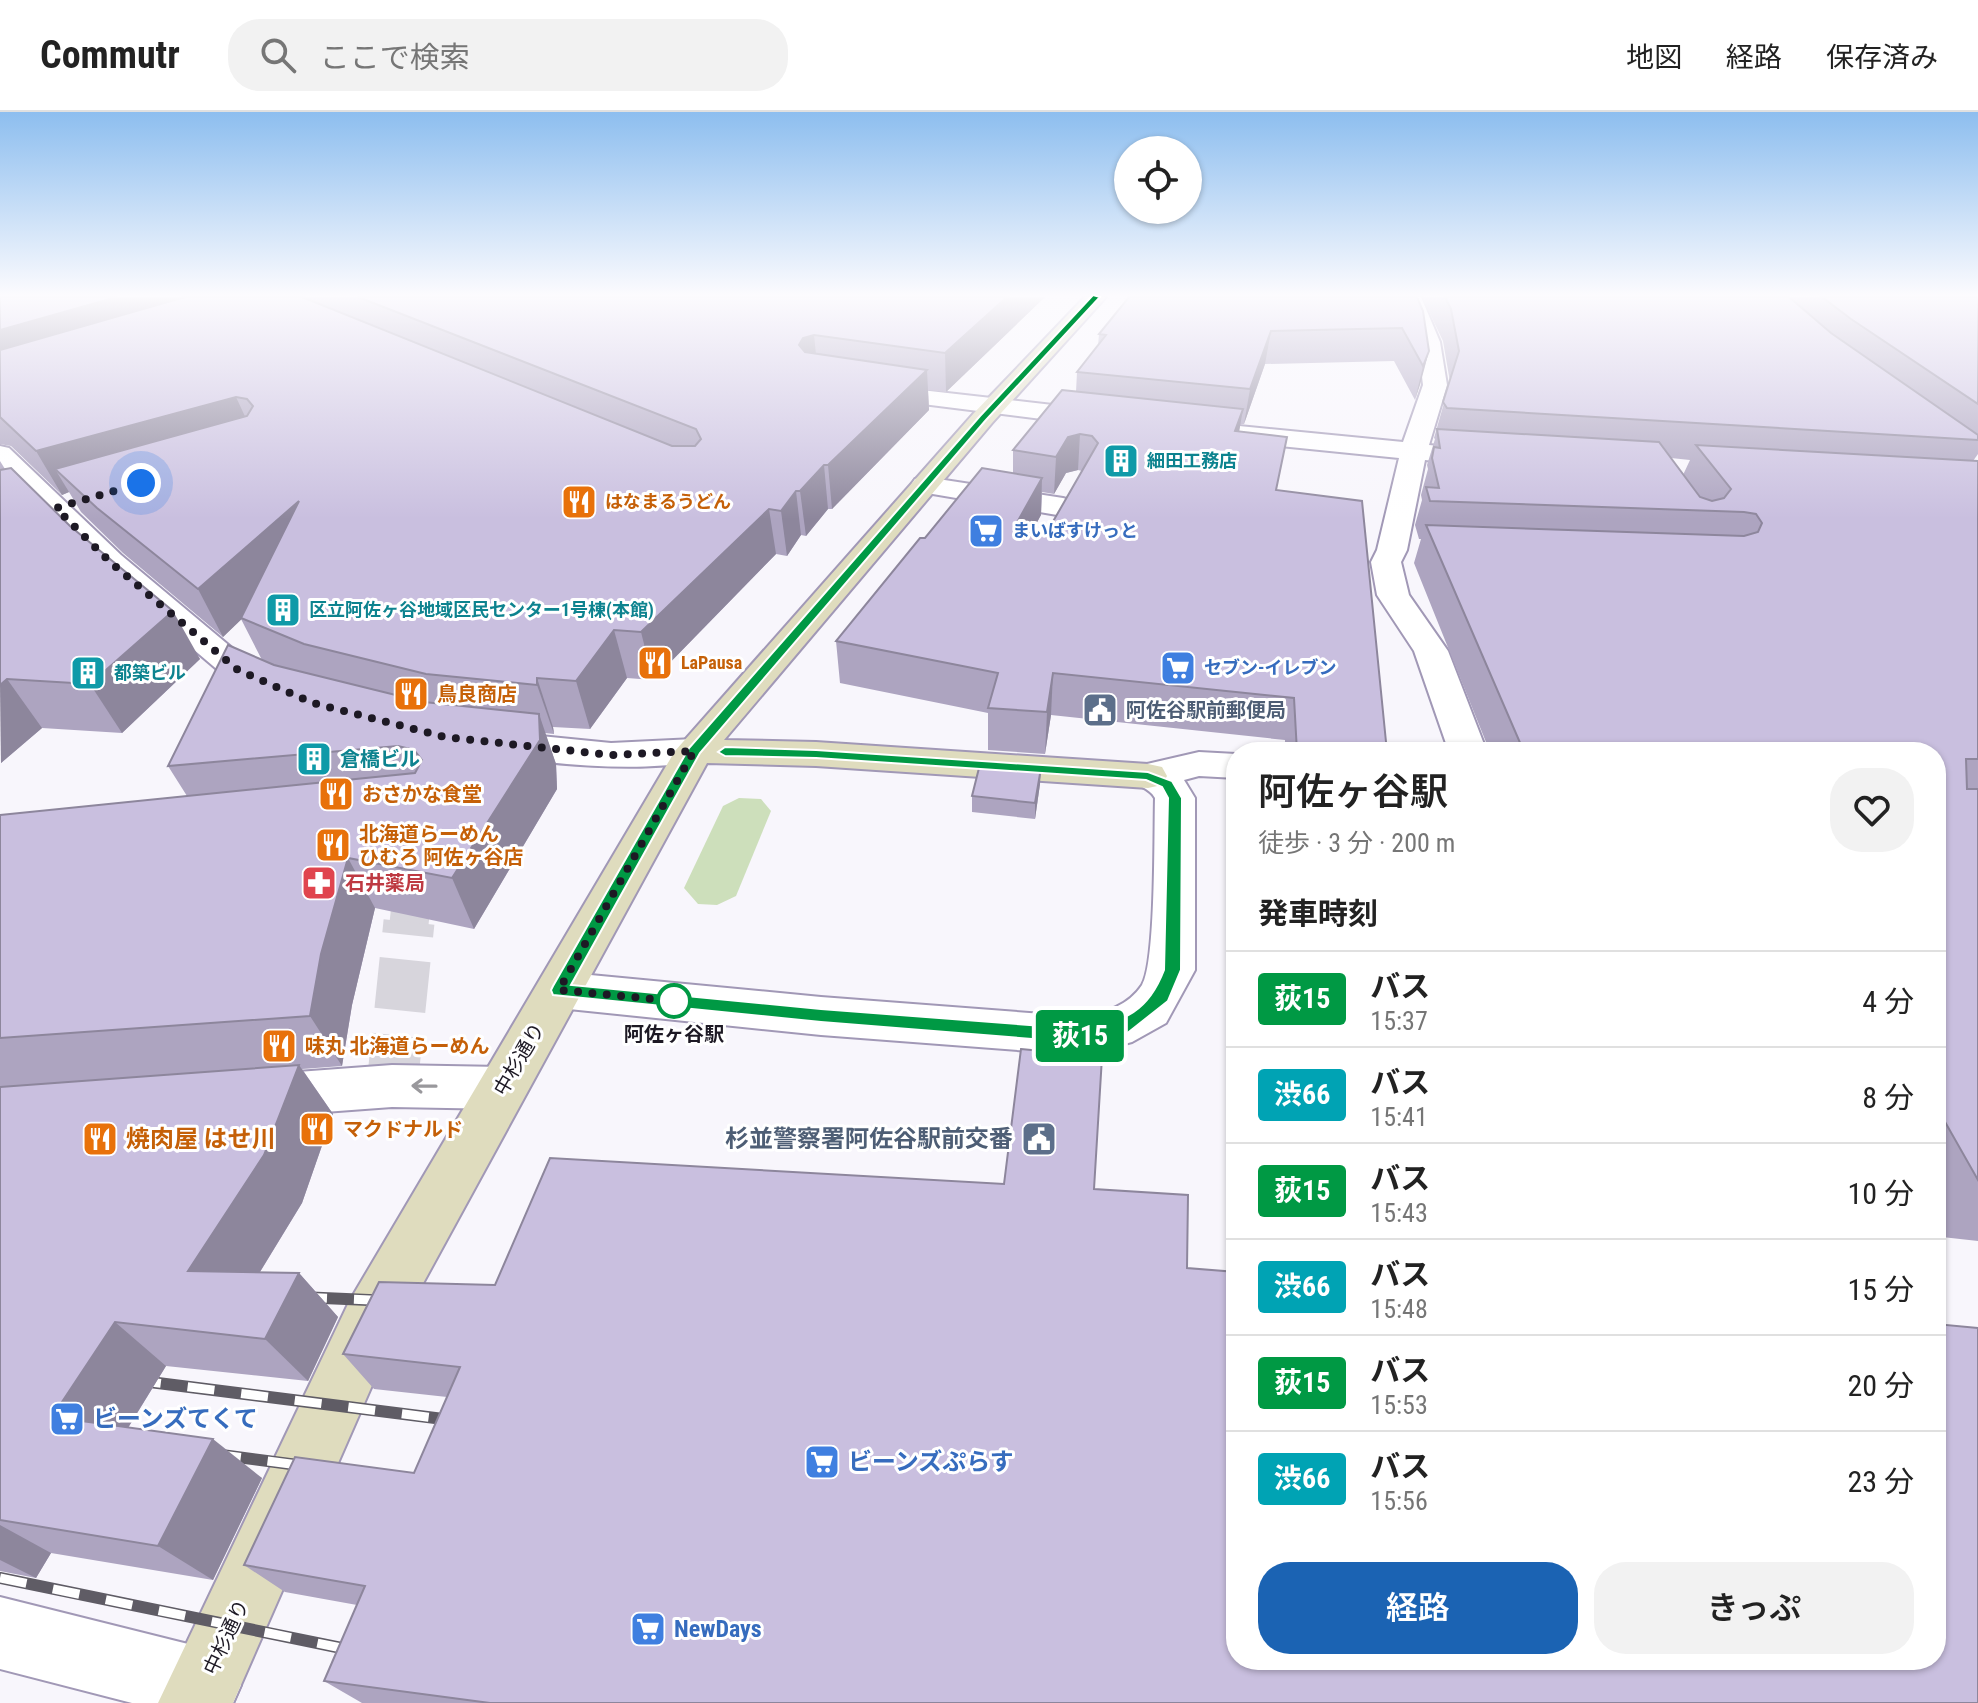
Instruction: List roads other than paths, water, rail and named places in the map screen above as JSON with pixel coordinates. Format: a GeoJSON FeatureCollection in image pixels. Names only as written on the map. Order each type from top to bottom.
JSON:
{"type":"FeatureCollection","features":[{"type":"Feature","properties":{"kind":"main road","name":"中杉通り"},"geometry":{"type":"LineString","coordinates":[[200,1694],[370,1322],[694,751],[925,485],[1029,371]]}},
{"type":"Feature","properties":{"kind":"main road"},"geometry":{"type":"LineString","coordinates":[[694,751],[816,754],[1148,776]]}},
{"type":"Feature","properties":{"kind":"street"},"geometry":{"type":"LineString","coordinates":[[1433,371],[1435,385],[1413,453],[1407,551],[1386,562],[1393,595],[1431,651],[1464,742]]}},
{"type":"Feature","properties":{"kind":"street"},"geometry":{"type":"LineString","coordinates":[[847,388],[1136,422]]}},
{"type":"Feature","properties":{"kind":"street"},"geometry":{"type":"LineString","coordinates":[[1197,429],[1413,453],[1519,461]]}},
{"type":"Feature","properties":{"kind":"street"},"geometry":{"type":"LineString","coordinates":[[0,454],[110,562],[238,670],[301,697]]}},
{"type":"Feature","properties":{"kind":"street"},"geometry":{"type":"LineString","coordinates":[[1047,535],[1079,481]]}},
{"type":"Feature","properties":{"kind":"street"},"geometry":{"type":"LineString","coordinates":[[925,485],[1063,507]]}},
{"type":"Feature","properties":{"kind":"street"},"geometry":{"type":"LineString","coordinates":[[460,739],[611,755],[694,751]]}},
{"type":"Feature","properties":{"kind":"street"},"geometry":{"type":"LineString","coordinates":[[1148,776],[1199,764],[1226,765]]}},
{"type":"Feature","properties":{"kind":"street"},"geometry":{"type":"LineString","coordinates":[[559,990],[821,1016],[1083,1036],[1125,1028],[1162,997],[1172,970],[1175,798],[1167,784],[1148,776]]}},
{"type":"Feature","properties":{"kind":"street"},"geometry":{"type":"LineString","coordinates":[[219,1098],[392,1086],[502,1088]]}},
{"type":"Feature","properties":{"kind":"street"},"geometry":{"type":"LineString","coordinates":[[0,1633],[200,1694]]}},
{"type":"Feature","properties":{"kind":"tunnel"},"geometry":{"type":"LineString","coordinates":[[409,924],[416,856]]}},
{"type":"Feature","properties":{"kind":"tunnel"},"geometry":{"type":"LineString","coordinates":[[392,1086],[409,922]]}},
{"type":"Feature","properties":{"kind":"railway"},"geometry":{"type":"LineString","coordinates":[[300,1297],[392,1301]]}},
{"type":"Feature","properties":{"kind":"railway"},"geometry":{"type":"LineString","coordinates":[[134,1380],[459,1421]]}},
{"type":"Feature","properties":{"kind":"railway"},"geometry":{"type":"LineString","coordinates":[[214,1454],[313,1467]]}},
{"type":"Feature","properties":{"kind":"railway"},"geometry":{"type":"LineString","coordinates":[[0,1578],[361,1652]]}},
{"type":"Feature","properties":{"kind":"place","name":"細田工務店"},"geometry":{"type":"Point","coordinates":[1121,461]}},
{"type":"Feature","properties":{"kind":"place","name":"はなまるうどん"},"geometry":{"type":"Point","coordinates":[579,502]}},
{"type":"Feature","properties":{"kind":"place","name":"まいばすけっと"},"geometry":{"type":"Point","coordinates":[986,531]}},
{"type":"Feature","properties":{"kind":"place","name":"区立阿佐ヶ谷地域区民センター1号棟(本館)"},"geometry":{"type":"Point","coordinates":[283,610]}},
{"type":"Feature","properties":{"kind":"place","name":"LaPausa"},"geometry":{"type":"Point","coordinates":[655,663]}},
{"type":"Feature","properties":{"kind":"place","name":"セブン-イレブン"},"geometry":{"type":"Point","coordinates":[1178,668]}},
{"type":"Feature","properties":{"kind":"place","name":"都築ビル"},"geometry":{"type":"Point","coordinates":[88,673]}},
{"type":"Feature","properties":{"kind":"place","name":"鳥良商店"},"geometry":{"type":"Point","coordinates":[411,694]}},
{"type":"Feature","properties":{"kind":"place","name":"阿佐谷駅前郵便局"},"geometry":{"type":"Point","coordinates":[1100,710]}},
{"type":"Feature","properties":{"kind":"place","name":"倉橋ビル"},"geometry":{"type":"Point","coordinates":[314,759]}},
{"type":"Feature","properties":{"kind":"place","name":"おさかな食堂"},"geometry":{"type":"Point","coordinates":[336,794]}},
{"type":"Feature","properties":{"kind":"place","name":"北海道らーめん ひむろ 阿佐ヶ谷店"},"geometry":{"type":"Point","coordinates":[333,845]}},
{"type":"Feature","properties":{"kind":"place","name":"石井薬局"},"geometry":{"type":"Point","coordinates":[319,883]}},
{"type":"Feature","properties":{"kind":"place","name":"阿佐ヶ谷駅"},"geometry":{"type":"Point","coordinates":[674,1001]}},
{"type":"Feature","properties":{"kind":"place","name":"味丸 北海道らーめん"},"geometry":{"type":"Point","coordinates":[279,1046]}},
{"type":"Feature","properties":{"kind":"place","name":"マクドナルド"},"geometry":{"type":"Point","coordinates":[317,1129]}},
{"type":"Feature","properties":{"kind":"place","name":"焼肉屋 はせ川"},"geometry":{"type":"Point","coordinates":[100,1139]}},
{"type":"Feature","properties":{"kind":"place","name":"杉並警察署阿佐谷駅前交番"},"geometry":{"type":"Point","coordinates":[1039,1139]}},
{"type":"Feature","properties":{"kind":"place","name":"ビーンズてくて"},"geometry":{"type":"Point","coordinates":[67,1419]}},
{"type":"Feature","properties":{"kind":"place","name":"ビーンズぷらす"},"geometry":{"type":"Point","coordinates":[822,1462]}},
{"type":"Feature","properties":{"kind":"place","name":"NewDays"},"geometry":{"type":"Point","coordinates":[648,1629]}}]}
